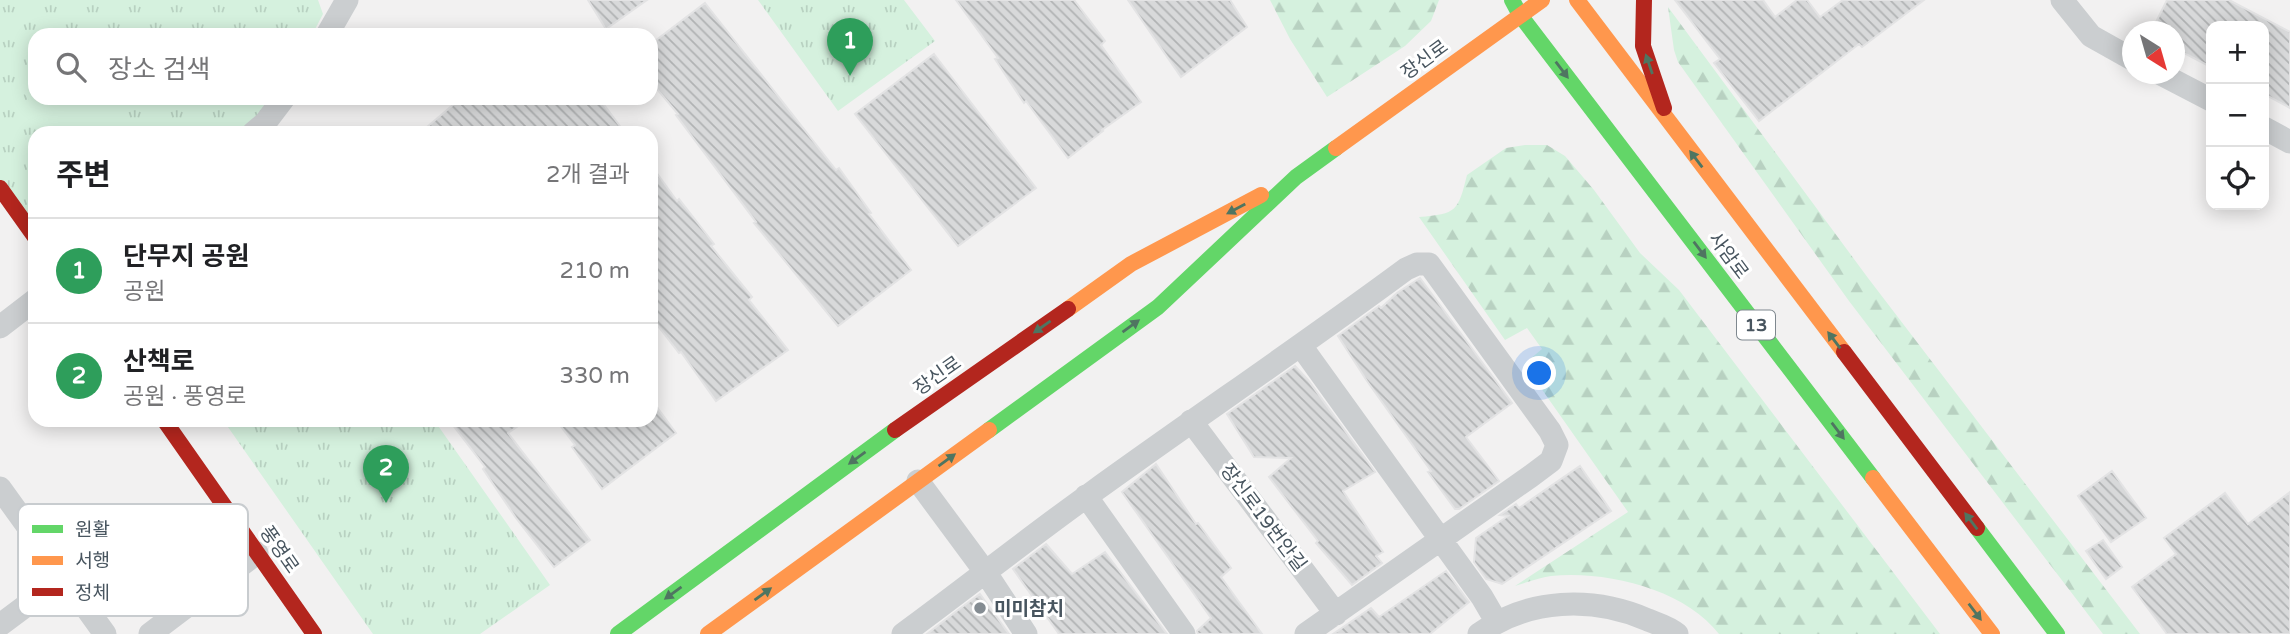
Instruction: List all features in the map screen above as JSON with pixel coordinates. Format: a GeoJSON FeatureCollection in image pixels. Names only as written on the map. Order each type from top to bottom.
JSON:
{"type":"FeatureCollection","features":[{"type":"Feature","properties":{"kind":"main road","name":"사암로"},"geometry":{"type":"LineString","coordinates":[[1512,0],[1520,15],[1992,634]]}},
{"type":"Feature","properties":{"kind":"main road","name":"장신로"},"geometry":{"type":"LineString","coordinates":[[708,634],[1158,307],[1296,177],[1542,0]]}},
{"type":"Feature","properties":{"kind":"main road","name":"사암로"},"geometry":{"type":"LineString","coordinates":[[1577,0],[2057,634]]}},
{"type":"Feature","properties":{"kind":"main road"},"geometry":{"type":"LineString","coordinates":[[1644,0],[1643,46],[1671,126]]}},
{"type":"Feature","properties":{"kind":"main road","name":"장신로"},"geometry":{"type":"LineString","coordinates":[[618,634],[884,438],[1131,264],[1296,177]]}},
{"type":"Feature","properties":{"kind":"main road"},"geometry":{"type":"LineString","coordinates":[[0,188],[28,227]]}},
{"type":"Feature","properties":{"kind":"main road","name":"풍영로"},"geometry":{"type":"LineString","coordinates":[[169,427],[223,504]]}},
{"type":"Feature","properties":{"kind":"main road","name":"풍영로"},"geometry":{"type":"LineString","coordinates":[[248,540],[314,634]]}},
{"type":"Feature","properties":{"kind":"street"},"geometry":{"type":"LineString","coordinates":[[331,28],[347,0]]}},
{"type":"Feature","properties":{"kind":"street"},"geometry":{"type":"LineString","coordinates":[[2062,0],[2091,36],[2122,52]]}},
{"type":"Feature","properties":{"kind":"street"},"geometry":{"type":"LineString","coordinates":[[2180,84],[2206,97]]}},
{"type":"Feature","properties":{"kind":"street"},"geometry":{"type":"LineString","coordinates":[[261,126],[279,105]]}},
{"type":"Feature","properties":{"kind":"street"},"geometry":{"type":"LineString","coordinates":[[2269,131],[2290,142]]}},
{"type":"Feature","properties":{"kind":"street"},"geometry":{"type":"LineString","coordinates":[[903,634],[1086,496],[1406,269],[1417,264],[1429,264],[1550,431],[1557,445],[1551,461],[1306,634]]}},
{"type":"Feature","properties":{"kind":"street"},"geometry":{"type":"LineString","coordinates":[[0,327],[28,305]]}},
{"type":"Feature","properties":{"kind":"street"},"geometry":{"type":"LineString","coordinates":[[1301,346],[1482,597],[1488,628],[1523,610],[1555,604],[1601,606],[1636,615],[1677,634]]}},
{"type":"Feature","properties":{"kind":"street","name":"장신로19번안길"},"geometry":{"type":"LineString","coordinates":[[1191,421],[1336,614]]}},
{"type":"Feature","properties":{"kind":"street"},"geometry":{"type":"LineString","coordinates":[[918,481],[986,573],[1026,634]]}},
{"type":"Feature","properties":{"kind":"street"},"geometry":{"type":"LineString","coordinates":[[0,488],[18,514]]}},
{"type":"Feature","properties":{"kind":"street"},"geometry":{"type":"LineString","coordinates":[[1086,496],[1184,634]]}},
{"type":"Feature","properties":{"kind":"street"},"geometry":{"type":"LineString","coordinates":[[248,560],[257,553]]}},
{"type":"Feature","properties":{"kind":"street"},"geometry":{"type":"LineString","coordinates":[[0,625],[18,612]]}},
{"type":"Feature","properties":{"kind":"street"},"geometry":{"type":"LineString","coordinates":[[92,616],[105,634]]}},
{"type":"Feature","properties":{"kind":"street"},"geometry":{"type":"LineString","coordinates":[[150,634],[174,616]]}},
{"type":"Feature","properties":{"kind":"green space"},"geometry":{"type":"Polygon","coordinates":[[[0,0],[318,0],[323,14],[316,28],[28,28],[28,105],[275,105],[264,126],[28,126],[28,222],[0,180],[0,0]]]}},
{"type":"Feature","properties":{"kind":"green space"},"geometry":{"type":"Polygon","coordinates":[[[758,0],[904,0],[935,41],[838,111],[758,0]]]}},
{"type":"Feature","properties":{"kind":"green space"},"geometry":{"type":"Polygon","coordinates":[[[1270,0],[1439,0],[1431,21],[1405,46],[1327,97],[1290,39],[1270,0]]]}},
{"type":"Feature","properties":{"kind":"green space"},"geometry":{"type":"Polygon","coordinates":[[[1668,7],[1868,278],[2140,634],[2103,634],[1849,301],[1678,62],[1668,7]]]}},
{"type":"Feature","properties":{"kind":"green space"},"geometry":{"type":"Polygon","coordinates":[[[28,76],[28,99],[17,84],[28,76]]]}},
{"type":"Feature","properties":{"kind":"green space"},"geometry":{"type":"Polygon","coordinates":[[[33,105],[118,105],[134,126],[49,126],[33,105]]]}},
{"type":"Feature","properties":{"kind":"green space"},"geometry":{"type":"Polygon","coordinates":[[[1547,145],[1565,156],[1594,190],[1640,253],[1679,290],[1940,634],[1719,634],[1704,618],[1686,605],[1665,594],[1619,580],[1595,576],[1551,576],[1515,586],[1628,512],[1524,364],[1542,349],[1527,328],[1505,340],[1419,217],[1449,212],[1458,203],[1467,175],[1506,148],[1547,145]]]}},
{"type":"Feature","properties":{"kind":"green space"},"geometry":{"type":"Polygon","coordinates":[[[228,427],[439,427],[550,585],[480,634],[373,634],[228,427]]]}},
{"type":"Feature","properties":{"kind":"building"},"geometry":{"type":"Polygon","coordinates":[[[588,0],[647,0],[607,28],[588,0]]]}},
{"type":"Feature","properties":{"kind":"building"},"geometry":{"type":"Polygon","coordinates":[[[956,0],[1074,0],[1105,41],[1101,45],[1141,102],[1068,158],[1026,101],[1024,103],[995,59],[998,58],[956,0]]]}},
{"type":"Feature","properties":{"kind":"building"},"geometry":{"type":"Polygon","coordinates":[[[1128,0],[1230,0],[1247,27],[1181,77],[1128,0]]]}},
{"type":"Feature","properties":{"kind":"building"},"geometry":{"type":"Polygon","coordinates":[[[1675,0],[1763,0],[1775,17],[1797,0],[1807,0],[1820,17],[1843,0],[1924,0],[1862,47],[1859,44],[1759,121],[1714,63],[1720,59],[1675,0]]]}},
{"type":"Feature","properties":{"kind":"building"},"geometry":{"type":"Polygon","coordinates":[[[2167,0],[2229,0],[2290,32],[2290,108],[2269,97],[2269,21],[2206,21],[2206,64],[2185,54],[2185,21],[2156,21],[2167,0]]]}},
{"type":"Feature","properties":{"kind":"building"},"geometry":{"type":"Polygon","coordinates":[[[705,3],[836,170],[839,168],[911,270],[838,326],[754,223],[756,222],[676,115],[678,114],[658,90],[658,39],[705,3]]]}},
{"type":"Feature","properties":{"kind":"building"},"geometry":{"type":"Polygon","coordinates":[[[934,54],[1036,188],[958,246],[855,114],[934,54]]]}},
{"type":"Feature","properties":{"kind":"building"},"geometry":{"type":"Polygon","coordinates":[[[453,105],[604,105],[620,126],[428,126],[453,105]]]}},
{"type":"Feature","properties":{"kind":"building"},"geometry":{"type":"Polygon","coordinates":[[[658,175],[714,244],[711,246],[752,297],[749,300],[788,350],[716,401],[681,352],[679,353],[658,326],[658,175]]]}},
{"type":"Feature","properties":{"kind":"building"},"geometry":{"type":"Polygon","coordinates":[[[1420,278],[1512,403],[1466,437],[1499,481],[1459,509],[1455,509],[1428,472],[1431,471],[1338,336],[1420,278]]]}},
{"type":"Feature","properties":{"kind":"building"},"geometry":{"type":"Polygon","coordinates":[[[1295,366],[1375,472],[1343,491],[1383,552],[1376,556],[1382,563],[1352,585],[1316,543],[1318,541],[1269,477],[1291,458],[1254,457],[1227,414],[1295,366]]]}},
{"type":"Feature","properties":{"kind":"building"},"geometry":{"type":"Polygon","coordinates":[[[658,409],[676,433],[602,489],[572,447],[575,445],[561,427],[658,427],[658,409]]]}},
{"type":"Feature","properties":{"kind":"building"},"geometry":{"type":"Polygon","coordinates":[[[454,427],[517,427],[508,433],[590,540],[554,567],[516,518],[483,469],[485,467],[454,427]]]}},
{"type":"Feature","properties":{"kind":"building"},"geometry":{"type":"Polygon","coordinates":[[[1156,464],[1196,524],[1198,523],[1231,568],[1221,577],[1262,634],[1198,634],[1197,631],[1211,618],[1122,492],[1156,464]]]}},
{"type":"Feature","properties":{"kind":"building"},"geometry":{"type":"Polygon","coordinates":[[[1580,466],[1611,511],[1502,584],[1486,579],[1474,562],[1476,538],[1508,516],[1500,515],[1516,504],[1519,508],[1580,466]]]}},
{"type":"Feature","properties":{"kind":"building"},"geometry":{"type":"Polygon","coordinates":[[[2112,471],[2146,518],[2111,542],[2078,496],[2112,471]]]}},
{"type":"Feature","properties":{"kind":"building"},"geometry":{"type":"Polygon","coordinates":[[[2290,492],[2290,634],[2167,634],[2132,587],[2176,554],[2164,538],[2225,493],[2248,524],[2290,492]]]}},
{"type":"Feature","properties":{"kind":"building"},"geometry":{"type":"Polygon","coordinates":[[[2103,540],[2122,567],[2106,579],[2086,551],[2103,540]]]}},
{"type":"Feature","properties":{"kind":"building"},"geometry":{"type":"Polygon","coordinates":[[[1046,544],[1072,574],[1105,552],[1167,634],[1059,634],[1013,569],[1046,544]]]}},
{"type":"Feature","properties":{"kind":"building"},"geometry":{"type":"Polygon","coordinates":[[[1446,571],[1469,602],[1430,634],[1333,634],[1371,608],[1379,617],[1446,571]]]}},
{"type":"Feature","properties":{"kind":"building"},"geometry":{"type":"Polygon","coordinates":[[[980,594],[1009,634],[927,634],[958,610],[980,594]]]}},
{"type":"Feature","properties":{"kind":"traffic: fast"},"geometry":{"type":"LineString","coordinates":[[1512,0],[1520,15],[1873,478]]}},
{"type":"Feature","properties":{"kind":"traffic: fast"},"geometry":{"type":"LineString","coordinates":[[989,430],[1158,307],[1296,177],[1336,148]]}},
{"type":"Feature","properties":{"kind":"traffic: fast"},"geometry":{"type":"LineString","coordinates":[[618,634],[895,430]]}},
{"type":"Feature","properties":{"kind":"traffic: fast"},"geometry":{"type":"LineString","coordinates":[[1977,528],[2057,634]]}},
{"type":"Feature","properties":{"kind":"traffic: slow"},"geometry":{"type":"LineString","coordinates":[[1336,148],[1542,0]]}},
{"type":"Feature","properties":{"kind":"traffic: slow"},"geometry":{"type":"LineString","coordinates":[[1577,0],[1844,352]]}},
{"type":"Feature","properties":{"kind":"traffic: slow"},"geometry":{"type":"LineString","coordinates":[[1068,309],[1131,264],[1261,195]]}},
{"type":"Feature","properties":{"kind":"traffic: slow"},"geometry":{"type":"LineString","coordinates":[[708,634],[989,430]]}},
{"type":"Feature","properties":{"kind":"traffic: slow"},"geometry":{"type":"LineString","coordinates":[[1873,478],[1992,634]]}},
{"type":"Feature","properties":{"kind":"traffic: jam"},"geometry":{"type":"LineString","coordinates":[[1644,0],[1643,46],[1664,108]]}},
{"type":"Feature","properties":{"kind":"traffic: jam"},"geometry":{"type":"LineString","coordinates":[[0,188],[28,227]]}},
{"type":"Feature","properties":{"kind":"traffic: jam"},"geometry":{"type":"LineString","coordinates":[[895,430],[1068,309]]}},
{"type":"Feature","properties":{"kind":"traffic: jam"},"geometry":{"type":"LineString","coordinates":[[1844,352],[1977,528]]}},
{"type":"Feature","properties":{"kind":"traffic: jam"},"geometry":{"type":"LineString","coordinates":[[169,427],[223,504]]}},
{"type":"Feature","properties":{"kind":"traffic: jam"},"geometry":{"type":"LineString","coordinates":[[248,540],[314,634]]}},
{"type":"Feature","properties":{"kind":"place","name":"단무지 공원"},"geometry":{"type":"Point","coordinates":[850,76]}},
{"type":"Feature","properties":{"kind":"place","name":"산책로"},"geometry":{"type":"Point","coordinates":[386,503]}},
{"type":"Feature","properties":{"kind":"place","name":"미미참치"},"geometry":{"type":"Point","coordinates":[980,608]}}]}
